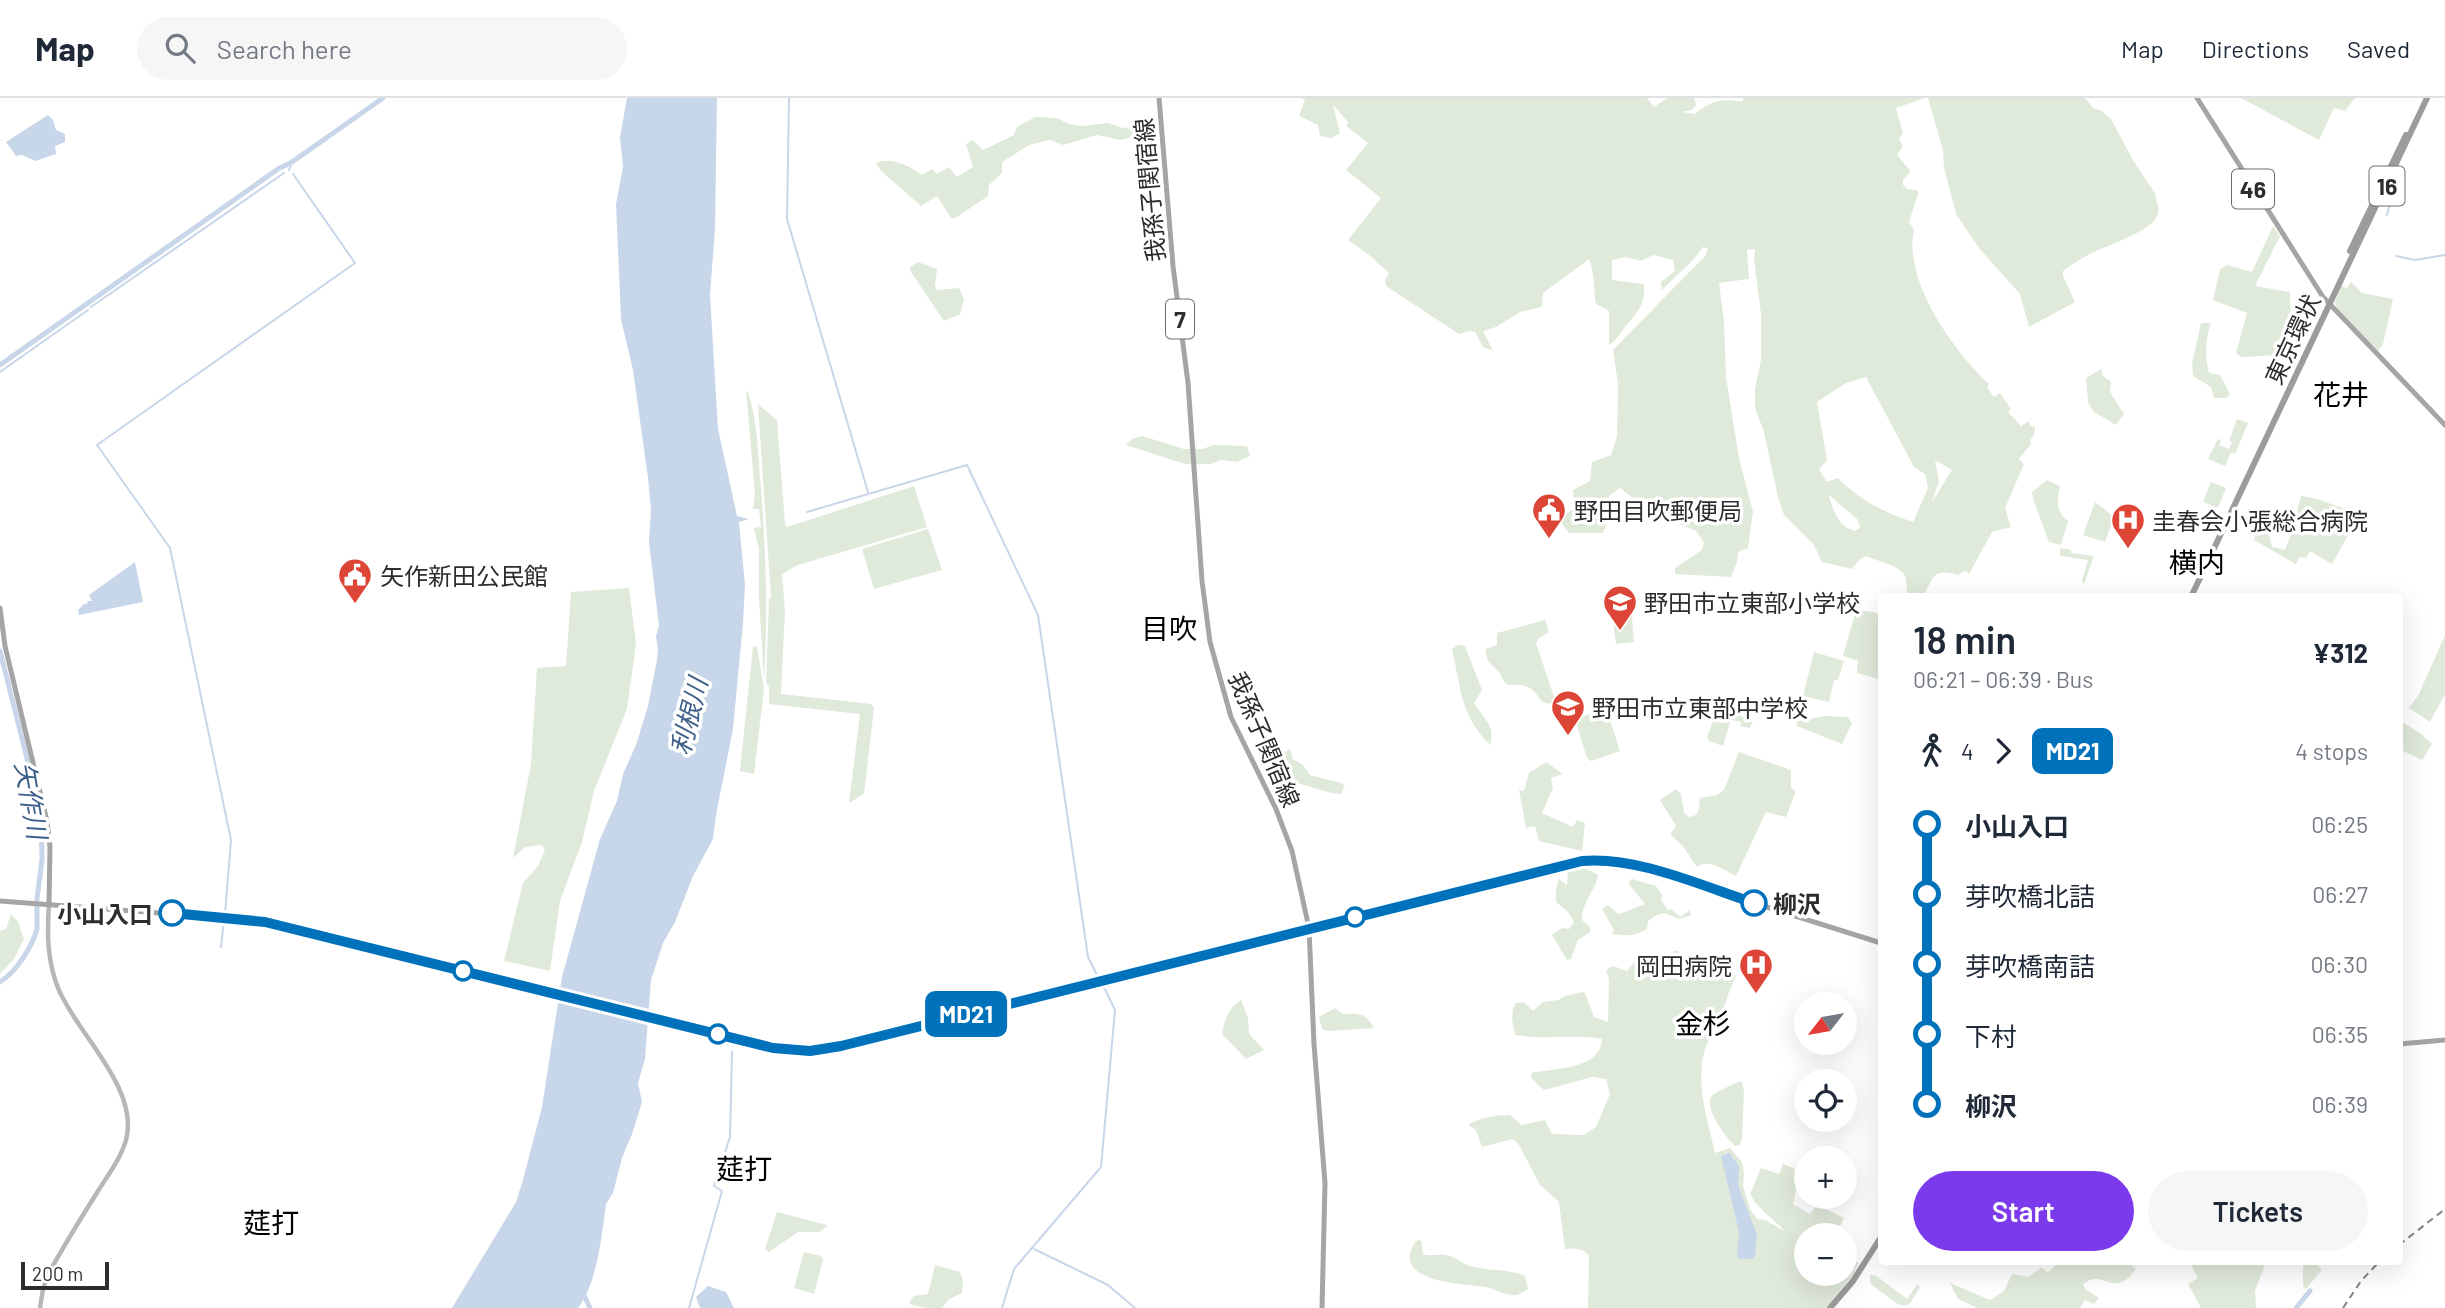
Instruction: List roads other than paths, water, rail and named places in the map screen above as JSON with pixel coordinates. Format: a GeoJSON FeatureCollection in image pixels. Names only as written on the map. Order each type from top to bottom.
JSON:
{"type":"FeatureCollection","features":[{"type":"Feature","properties":{"kind":"highway","name":"東京環状"},"geometry":{"type":"LineString","coordinates":[[2191,593],[2425,98]]}},
{"type":"Feature","properties":{"kind":"highway"},"geometry":{"type":"LineString","coordinates":[[1832,1308],[1878,1242]]}},
{"type":"Feature","properties":{"kind":"highway"},"geometry":{"type":"LineString","coordinates":[[1832,1308],[1860,1278],[1878,1251]]}},
{"type":"Feature","properties":{"kind":"main road","name":"我孫子関宿線"},"geometry":{"type":"LineString","coordinates":[[1159,98],[1171,249],[1189,393],[1208,632],[1214,664],[1231,717],[1276,809],[1292,851],[1309,928],[1314,1044],[1325,1183],[1322,1308]]}},
{"type":"Feature","properties":{"kind":"main road","name":"46"},"geometry":{"type":"LineString","coordinates":[[2197,98],[2328,303],[2445,425]]}},
{"type":"Feature","properties":{"kind":"main road"},"geometry":{"type":"LineString","coordinates":[[0,608],[5,646],[47,821],[47,944],[53,974],[67,1005],[120,1090],[126,1109],[127,1128],[120,1156],[49,1273],[40,1308]]}},
{"type":"Feature","properties":{"kind":"main road"},"geometry":{"type":"LineString","coordinates":[[0,901],[252,920],[780,1049],[819,1050],[1573,863],[1604,860],[1642,867],[1878,942]]}},
{"type":"Feature","properties":{"kind":"main road"},"geometry":{"type":"LineString","coordinates":[[2403,1044],[2445,1040]]}},
{"type":"Feature","properties":{"kind":"water","name":"利根川"},"geometry":{"type":"Polygon","coordinates":[[[627,98],[717,98],[715,229],[710,295],[718,429],[737,516],[749,519],[739,522],[745,585],[733,729],[713,839],[663,943],[651,980],[645,1059],[638,1083],[642,1102],[613,1193],[606,1204],[598,1258],[590,1286],[578,1308],[452,1308],[516,1202],[523,1180],[542,1107],[562,977],[600,839],[617,801],[623,774],[636,745],[648,706],[657,660],[656,636],[659,626],[649,542],[651,510],[648,478],[633,370],[621,319],[616,204],[623,167],[620,137],[627,98]]]}},
{"type":"Feature","properties":{"kind":"water"},"geometry":{"type":"Polygon","coordinates":[[[48,115],[56,130],[65,134],[65,142],[55,146],[56,154],[35,161],[22,155],[16,156],[6,142],[48,115]]]}},
{"type":"Feature","properties":{"kind":"water"},"geometry":{"type":"Polygon","coordinates":[[[135,562],[143,602],[79,615],[78,610],[88,603],[87,601],[92,601],[89,595],[135,562]]]}},
{"type":"Feature","properties":{"kind":"water"},"geometry":{"type":"Polygon","coordinates":[[[1729,1153],[1739,1166],[1738,1185],[1757,1235],[1755,1256],[1752,1259],[1739,1259],[1737,1256],[1739,1232],[1721,1156],[1729,1153]]]}},
{"type":"Feature","properties":{"kind":"water"},"geometry":{"type":"Polygon","coordinates":[[[708,1286],[726,1292],[734,1308],[700,1308],[696,1297],[708,1286]]]}},
{"type":"Feature","properties":{"kind":"waterway"},"geometry":{"type":"LineString","coordinates":[[0,365],[383,98]]}},
{"type":"Feature","properties":{"kind":"waterway"},"geometry":{"type":"LineString","coordinates":[[789,98],[787,219],[868,492]]}},
{"type":"Feature","properties":{"kind":"waterway"},"geometry":{"type":"LineString","coordinates":[[289,170],[292,162]]}},
{"type":"Feature","properties":{"kind":"waterway"},"geometry":{"type":"LineString","coordinates":[[2393,192],[2399,168]]}},
{"type":"Feature","properties":{"kind":"waterway"},"geometry":{"type":"LineString","coordinates":[[91,307],[284,173]]}},
{"type":"Feature","properties":{"kind":"waterway"},"geometry":{"type":"LineString","coordinates":[[225,914],[231,840],[170,548],[97,445],[355,263],[293,174]]}},
{"type":"Feature","properties":{"kind":"waterway"},"geometry":{"type":"LineString","coordinates":[[2387,215],[2392,195]]}},
{"type":"Feature","properties":{"kind":"waterway"},"geometry":{"type":"LineString","coordinates":[[2396,256],[2415,260],[2445,255]]}},
{"type":"Feature","properties":{"kind":"waterway"},"geometry":{"type":"LineString","coordinates":[[0,372],[88,310]]}},
{"type":"Feature","properties":{"kind":"waterway"},"geometry":{"type":"LineString","coordinates":[[807,512],[967,465],[1038,615],[1088,957],[1099,979]]}},
{"type":"Feature","properties":{"kind":"waterway","name":"矢作川"},"geometry":{"type":"LineString","coordinates":[[0,651],[41,814],[42,859],[35,936],[18,965],[0,982]]}},
{"type":"Feature","properties":{"kind":"waterway"},"geometry":{"type":"LineString","coordinates":[[221,947],[224,920]]}},
{"type":"Feature","properties":{"kind":"waterway"},"geometry":{"type":"LineString","coordinates":[[1002,1308],[1014,1269],[1101,1167],[1115,1010],[1102,983]]}},
{"type":"Feature","properties":{"kind":"waterway"},"geometry":{"type":"LineString","coordinates":[[689,1308],[722,1191],[714,1186],[730,1137],[732,1052]]}},
{"type":"Feature","properties":{"kind":"waterway"},"geometry":{"type":"LineString","coordinates":[[1034,1249],[1108,1285],[1135,1308]]}},
{"type":"Feature","properties":{"kind":"waterway"},"geometry":{"type":"LineString","coordinates":[[582,1291],[590,1308]]}},
{"type":"Feature","properties":{"kind":"waterway"},"geometry":{"type":"LineString","coordinates":[[2296,1308],[2310,1291]]}},
{"type":"Feature","properties":{"kind":"railway"},"geometry":{"type":"LineString","coordinates":[[2403,1242],[2445,1209]]}},
{"type":"Feature","properties":{"kind":"railway"},"geometry":{"type":"LineString","coordinates":[[2343,1308],[2361,1281],[2376,1265]]}},
{"type":"Feature","properties":{"kind":"place","name":"野田目吹郵便局"},"geometry":{"type":"Point","coordinates":[1549,540]}},
{"type":"Feature","properties":{"kind":"place","name":"圭春会小張総合病院"},"geometry":{"type":"Point","coordinates":[2128,550]}},
{"type":"Feature","properties":{"kind":"place","name":"矢作新田公民館"},"geometry":{"type":"Point","coordinates":[355,605]}},
{"type":"Feature","properties":{"kind":"place","name":"野田市立東部小学校"},"geometry":{"type":"Point","coordinates":[1620,632]}},
{"type":"Feature","properties":{"kind":"place","name":"野田市立東部中学校"},"geometry":{"type":"Point","coordinates":[1568,737]}},
{"type":"Feature","properties":{"kind":"place","name":"柳沢"},"geometry":{"type":"Point","coordinates":[1754,903]}},
{"type":"Feature","properties":{"kind":"place","name":"小山入口"},"geometry":{"type":"Point","coordinates":[172,913]}},
{"type":"Feature","properties":{"kind":"place","name":"岡田病院"},"geometry":{"type":"Point","coordinates":[1756,995]}},
{"type":"Feature","properties":{"kind":"district","name":"花井"},"geometry":{"type":"Point","coordinates":[2341,394]}},
{"type":"Feature","properties":{"kind":"district","name":"横内"},"geometry":{"type":"Point","coordinates":[2197,562]}},
{"type":"Feature","properties":{"kind":"district","name":"目吹"},"geometry":{"type":"Point","coordinates":[1169,628]}},
{"type":"Feature","properties":{"kind":"district","name":"金杉"},"geometry":{"type":"Point","coordinates":[1703,1023]}},
{"type":"Feature","properties":{"kind":"district","name":"莚打"},"geometry":{"type":"Point","coordinates":[744,1168]}},
{"type":"Feature","properties":{"kind":"district","name":"莚打"},"geometry":{"type":"Point","coordinates":[271,1222]}}]}
